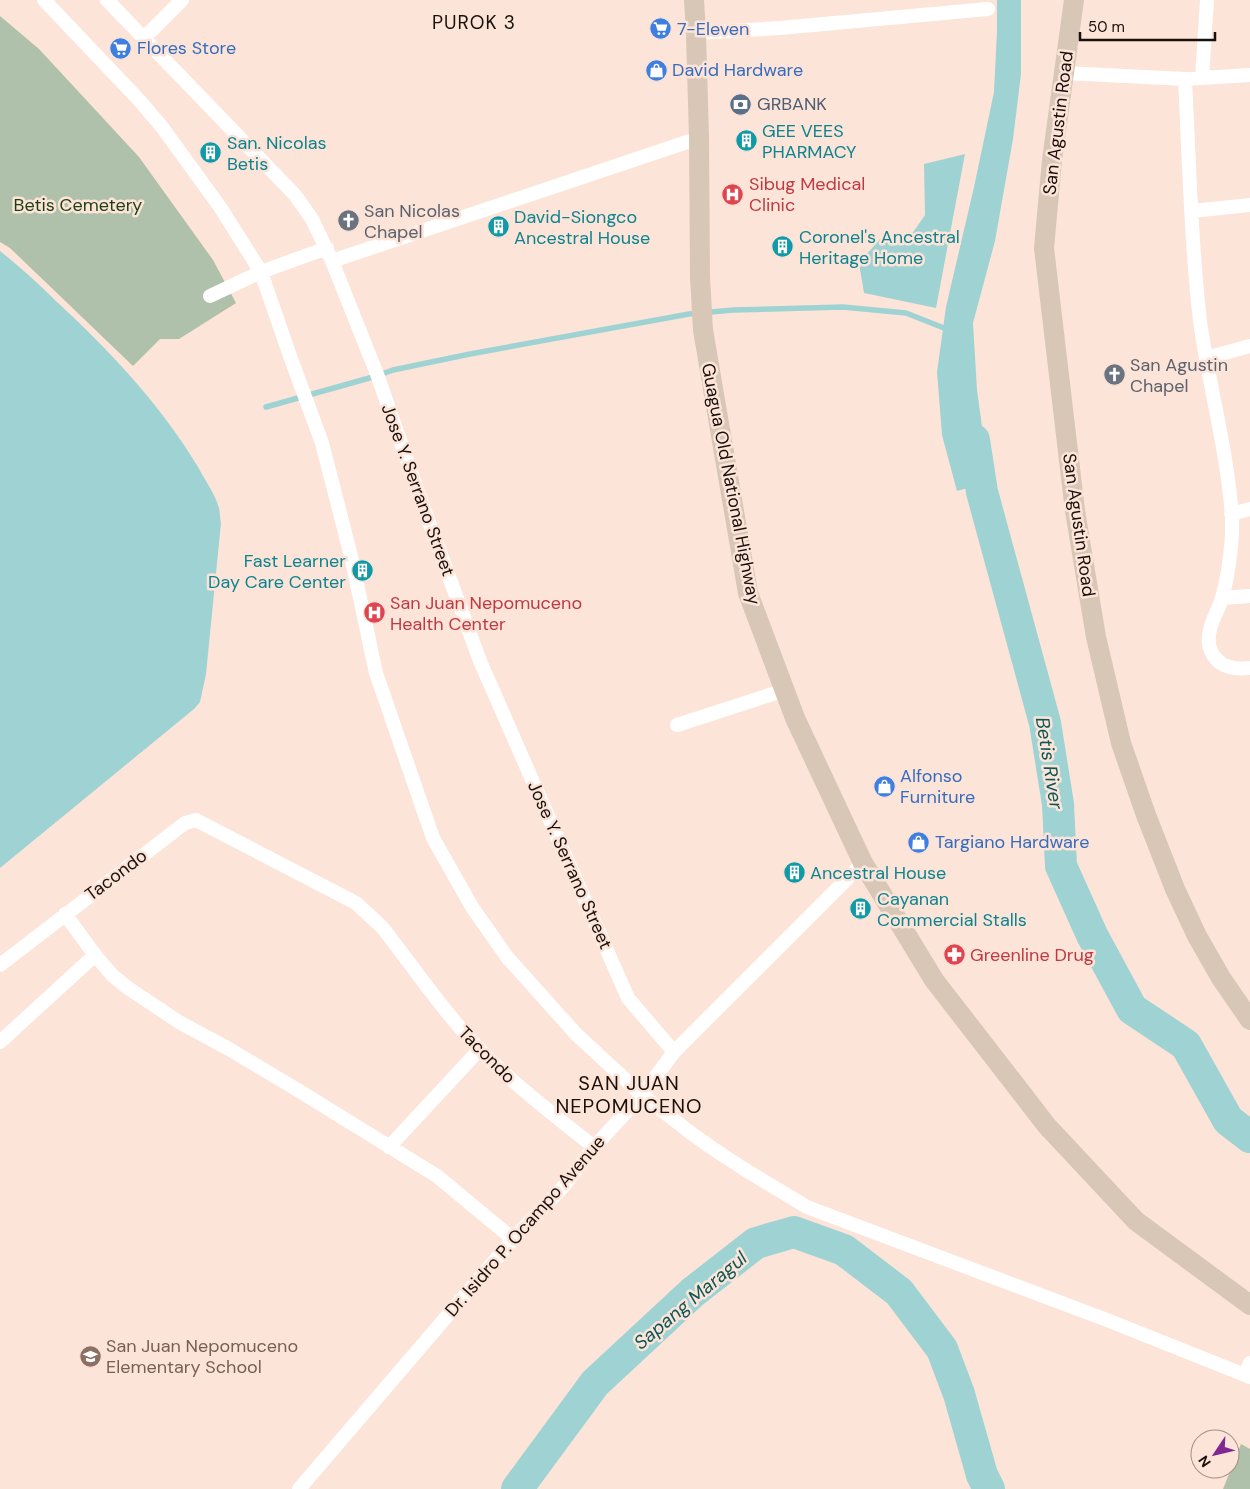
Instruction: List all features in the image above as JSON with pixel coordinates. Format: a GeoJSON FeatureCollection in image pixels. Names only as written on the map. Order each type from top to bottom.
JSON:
{"type":"FeatureCollection","features":[{"type":"Feature","properties":{"kind":"main road","name":"Guagua Old National Highway"},"geometry":{"type":"LineString","coordinates":[[694,0],[699,138],[700,277],[703,330],[748,593],[796,718],[863,863],[934,980],[1047,1126],[1136,1221],[1250,1305]]}},
{"type":"Feature","properties":{"kind":"main road","name":"San Agustin Road"},"geometry":{"type":"LineString","coordinates":[[1074,0],[1052,160],[1044,248],[1075,511],[1096,637],[1121,743],[1174,889],[1197,936],[1221,978],[1250,1020]]}},
{"type":"Feature","properties":{"kind":"street"},"geometry":{"type":"LineString","coordinates":[[44,0],[133,93],[162,127],[220,207],[261,272],[322,443],[351,556],[376,674],[433,838],[472,907],[507,957],[576,1034],[642,1095],[691,1133],[744,1170],[807,1207],[1248,1372]]}},
{"type":"Feature","properties":{"kind":"street","name":"Jose Y. Serrano Street"},"geometry":{"type":"LineString","coordinates":[[107,0],[295,196],[312,219],[329,254],[377,374],[480,661],[628,998],[674,1052]]}},
{"type":"Feature","properties":{"kind":"street"},"geometry":{"type":"LineString","coordinates":[[144,38],[182,0]]}},
{"type":"Feature","properties":{"kind":"street"},"geometry":{"type":"LineString","coordinates":[[1202,78],[1206,0]]}},
{"type":"Feature","properties":{"kind":"street"},"geometry":{"type":"LineString","coordinates":[[696,33],[780,28],[988,9]]}},
{"type":"Feature","properties":{"kind":"street"},"geometry":{"type":"LineString","coordinates":[[1064,73],[1185,79],[1250,76]]}},
{"type":"Feature","properties":{"kind":"street"},"geometry":{"type":"LineString","coordinates":[[1185,79],[1200,322],[1227,470],[1231,514],[1228,569],[1222,598],[1210,629],[1208,643],[1212,655],[1221,663],[1234,668],[1250,668]]}},
{"type":"Feature","properties":{"kind":"street"},"geometry":{"type":"LineString","coordinates":[[210,296],[261,272],[329,254],[699,138]]}},
{"type":"Feature","properties":{"kind":"street"},"geometry":{"type":"LineString","coordinates":[[1192,211],[1250,206]]}},
{"type":"Feature","properties":{"kind":"street"},"geometry":{"type":"LineString","coordinates":[[1206,358],[1250,346]]}},
{"type":"Feature","properties":{"kind":"street"},"geometry":{"type":"LineString","coordinates":[[1231,514],[1250,509]]}},
{"type":"Feature","properties":{"kind":"street"},"geometry":{"type":"LineString","coordinates":[[1222,598],[1250,596]]}},
{"type":"Feature","properties":{"kind":"street"},"geometry":{"type":"LineString","coordinates":[[677,725],[785,690]]}},
{"type":"Feature","properties":{"kind":"street","name":"Tacondo"},"geometry":{"type":"LineString","coordinates":[[0,964],[185,822],[196,820],[356,903],[382,927],[450,1016],[480,1050],[519,1086],[594,1147]]}},
{"type":"Feature","properties":{"kind":"street","name":"Dr. Isidro P. Ocampo Avenue"},"geometry":{"type":"LineString","coordinates":[[299,1489],[512,1239],[563,1187],[594,1147],[642,1095],[674,1052],[863,863]]}},
{"type":"Feature","properties":{"kind":"street"},"geometry":{"type":"LineString","coordinates":[[65,914],[95,955],[113,976],[128,988],[179,1022],[229,1048],[437,1176],[512,1239]]}},
{"type":"Feature","properties":{"kind":"street"},"geometry":{"type":"LineString","coordinates":[[0,1042],[95,955]]}},
{"type":"Feature","properties":{"kind":"street"},"geometry":{"type":"LineString","coordinates":[[389,1147],[480,1050]]}},
{"type":"Feature","properties":{"kind":"green space","name":"Betis Cemetery"},"geometry":{"type":"Polygon","coordinates":[[[0,16],[39,49],[139,157],[213,260],[236,303],[179,339],[160,339],[133,366],[10,248],[0,242],[0,16]]]}},
{"type":"Feature","properties":{"kind":"green space"},"geometry":{"type":"Polygon","coordinates":[[[1241,1444],[1250,1449],[1250,1489],[1223,1489],[1227,1479],[1240,1479],[1241,1444]]]}},
{"type":"Feature","properties":{"kind":"water"},"geometry":{"type":"Polygon","coordinates":[[[997,0],[1021,0],[1021,74],[1013,139],[995,241],[973,323],[977,390],[984,441],[993,481],[957,491],[942,435],[937,372],[946,307],[994,92],[997,0]]]}},
{"type":"Feature","properties":{"kind":"water"},"geometry":{"type":"Polygon","coordinates":[[[965,154],[936,308],[864,293],[859,263],[880,239],[907,241],[925,215],[924,164],[965,154]]]}},
{"type":"Feature","properties":{"kind":"water"},"geometry":{"type":"Polygon","coordinates":[[[0,251],[36,282],[96,340],[151,400],[183,444],[210,487],[219,508],[221,523],[206,674],[200,702],[194,709],[0,868],[0,251]]]}},
{"type":"Feature","properties":{"kind":"waterway"},"geometry":{"type":"LineString","coordinates":[[379,375],[393,370],[470,354],[689,314],[733,310],[843,307],[906,313],[949,330]]}},
{"type":"Feature","properties":{"kind":"waterway"},"geometry":{"type":"LineString","coordinates":[[266,407],[373,377]]}},
{"type":"Feature","properties":{"kind":"waterway","name":"Betis River"},"geometry":{"type":"LineString","coordinates":[[974,440],[982,492],[1045,723],[1058,804],[1061,866],[1092,935],[1132,1009],[1186,1045],[1228,1120],[1250,1137]]}},
{"type":"Feature","properties":{"kind":"waterway","name":"Sapang Maragul"},"geometry":{"type":"LineString","coordinates":[[517,1489],[595,1383],[693,1292],[756,1243],[794,1232],[844,1250],[899,1292],[942,1349],[959,1394],[982,1475],[989,1489]]}},
{"type":"Feature","properties":{"kind":"place","name":"7-Eleven"},"geometry":{"type":"Point","coordinates":[661,29]}},
{"type":"Feature","properties":{"kind":"place","name":"Flores Store"},"geometry":{"type":"Point","coordinates":[121,48]}},
{"type":"Feature","properties":{"kind":"place","name":"David Hardware"},"geometry":{"type":"Point","coordinates":[656,70]}},
{"type":"Feature","properties":{"kind":"place","name":"GRBANK"},"geometry":{"type":"Point","coordinates":[741,104]}},
{"type":"Feature","properties":{"kind":"place","name":"GEE VEES PHARMACY"},"geometry":{"type":"Point","coordinates":[746,141]}},
{"type":"Feature","properties":{"kind":"place","name":"San. Nicolas Betis"},"geometry":{"type":"Point","coordinates":[211,153]}},
{"type":"Feature","properties":{"kind":"place","name":"Sibug Medical Clinic"},"geometry":{"type":"Point","coordinates":[733,194]}},
{"type":"Feature","properties":{"kind":"place","name":"San Nicolas Chapel"},"geometry":{"type":"Point","coordinates":[348,221]}},
{"type":"Feature","properties":{"kind":"place","name":"David-Siongco Ancestral House"},"geometry":{"type":"Point","coordinates":[498,227]}},
{"type":"Feature","properties":{"kind":"place","name":"Coronel's Ancestral Heritage Home"},"geometry":{"type":"Point","coordinates":[783,247]}},
{"type":"Feature","properties":{"kind":"place","name":"San Agustin Chapel"},"geometry":{"type":"Point","coordinates":[1114,375]}},
{"type":"Feature","properties":{"kind":"place","name":"Fast Learner Day Care Center"},"geometry":{"type":"Point","coordinates":[362,571]}},
{"type":"Feature","properties":{"kind":"place","name":"San Juan Nepomuceno Health Center"},"geometry":{"type":"Point","coordinates":[374,613]}},
{"type":"Feature","properties":{"kind":"place","name":"Alfonso Furniture"},"geometry":{"type":"Point","coordinates":[884,786]}},
{"type":"Feature","properties":{"kind":"place","name":"Targiano Hardware"},"geometry":{"type":"Point","coordinates":[919,842]}},
{"type":"Feature","properties":{"kind":"place","name":"Ancestral House"},"geometry":{"type":"Point","coordinates":[794,873]}},
{"type":"Feature","properties":{"kind":"place","name":"Cayanan Commercial Stalls"},"geometry":{"type":"Point","coordinates":[861,909]}},
{"type":"Feature","properties":{"kind":"place","name":"Greenline Drug"},"geometry":{"type":"Point","coordinates":[954,955]}},
{"type":"Feature","properties":{"kind":"place","name":"San Juan Nepomuceno Elementary School"},"geometry":{"type":"Point","coordinates":[90,1356]}},
{"type":"Feature","properties":{"kind":"district","name":"PUROK 3"},"geometry":{"type":"Point","coordinates":[474,22]}},
{"type":"Feature","properties":{"kind":"district","name":"SAN JUAN NEPOMUCENO"},"geometry":{"type":"Point","coordinates":[629,1094]}}]}
